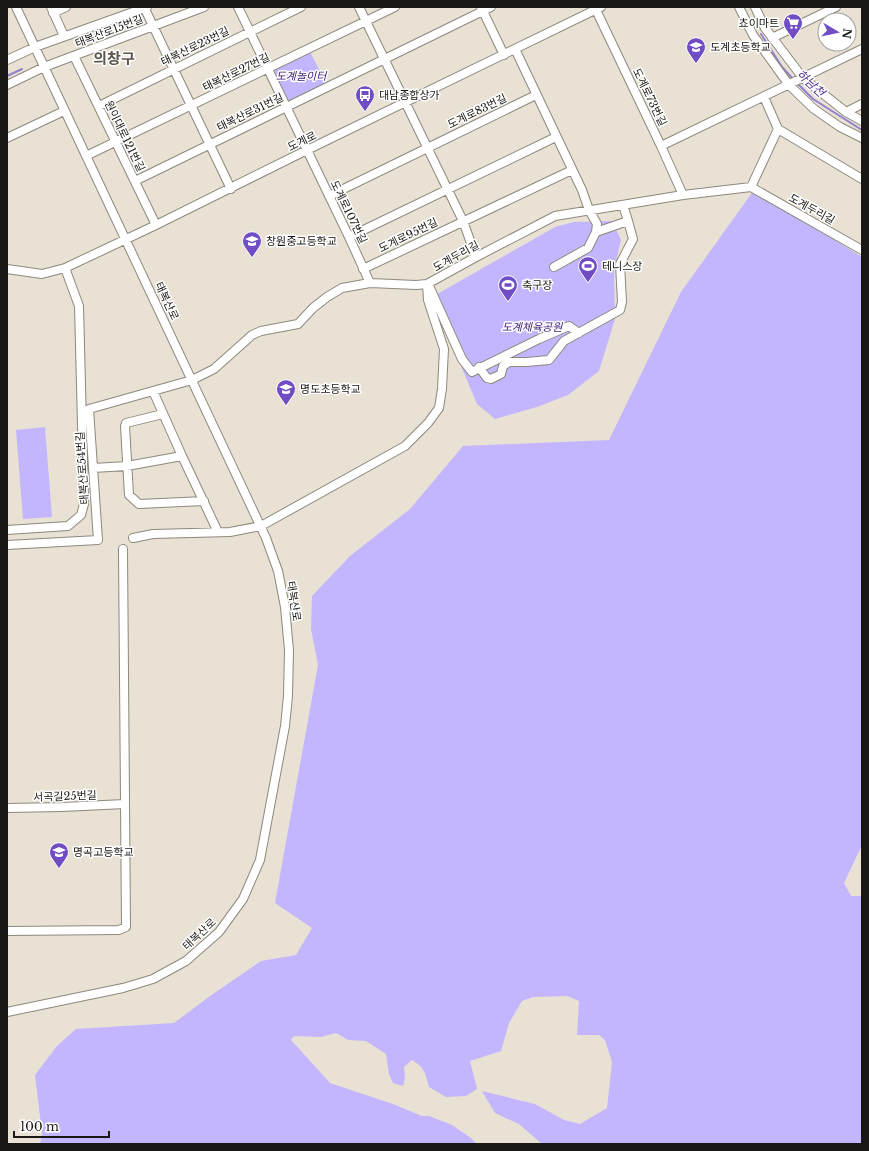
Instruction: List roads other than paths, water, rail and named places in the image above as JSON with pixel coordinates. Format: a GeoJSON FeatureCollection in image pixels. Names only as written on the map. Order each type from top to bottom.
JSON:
{"type":"FeatureCollection","features":[{"type":"Feature","properties":{"kind":"street"},"geometry":{"type":"LineString","coordinates":[[16,7],[36,49]]}},
{"type":"Feature","properties":{"kind":"street"},"geometry":{"type":"LineString","coordinates":[[64,36],[52,10],[66,7]]}},
{"type":"Feature","properties":{"kind":"street"},"geometry":{"type":"LineString","coordinates":[[7,60],[64,36],[145,7],[231,189]]}},
{"type":"Feature","properties":{"kind":"street","name":"태복산로15번길"},"geometry":{"type":"LineString","coordinates":[[7,85],[44,66],[204,7]]}},
{"type":"Feature","properties":{"kind":"street","name":"도계로107번길"},"geometry":{"type":"LineString","coordinates":[[238,7],[370,283]]}},
{"type":"Feature","properties":{"kind":"street","name":"태복산로23번길"},"geometry":{"type":"LineString","coordinates":[[99,106],[301,7]]}},
{"type":"Feature","properties":{"kind":"street"},"geometry":{"type":"LineString","coordinates":[[359,7],[463,221],[476,257]]}},
{"type":"Feature","properties":{"kind":"street","name":"태복산로27번길"},"geometry":{"type":"LineString","coordinates":[[86,156],[395,7]]}},
{"type":"Feature","properties":{"kind":"street","name":"태복산로31번길"},"geometry":{"type":"LineString","coordinates":[[135,181],[384,59],[481,9],[490,7]]}},
{"type":"Feature","properties":{"kind":"street"},"geometry":{"type":"LineString","coordinates":[[739,7],[752,35],[790,84],[814,109],[840,127],[862,138]]}},
{"type":"Feature","properties":{"kind":"street"},"geometry":{"type":"LineString","coordinates":[[755,7],[765,28],[801,79],[846,112],[862,120]]}},
{"type":"Feature","properties":{"kind":"street"},"geometry":{"type":"LineString","coordinates":[[772,38],[836,7]]}},
{"type":"Feature","properties":{"kind":"street","name":"도계로"},"geometry":{"type":"LineString","coordinates":[[7,269],[42,274],[65,268],[156,226],[307,150],[598,8]]}},
{"type":"Feature","properties":{"kind":"street","name":"도계로73번길"},"geometry":{"type":"LineString","coordinates":[[598,8],[684,195]]}},
{"type":"Feature","properties":{"kind":"street"},"geometry":{"type":"LineString","coordinates":[[481,9],[504,55]]}},
{"type":"Feature","properties":{"kind":"street"},"geometry":{"type":"LineString","coordinates":[[752,35],[765,28]]}},
{"type":"Feature","properties":{"kind":"street","name":"태복산로"},"geometry":{"type":"LineString","coordinates":[[7,1012],[124,988],[153,979],[186,961],[219,932],[243,899],[260,860],[285,726],[288,696],[289,650],[285,607],[278,571],[261,526],[36,49]]}},
{"type":"Feature","properties":{"kind":"street"},"geometry":{"type":"LineString","coordinates":[[515,49],[582,190],[589,210],[597,224],[596,232],[588,248],[554,267]]}},
{"type":"Feature","properties":{"kind":"street"},"geometry":{"type":"LineString","coordinates":[[662,146],[862,49]]}},
{"type":"Feature","properties":{"kind":"street","name":"원이대로121번길"},"geometry":{"type":"LineString","coordinates":[[74,56],[117,142],[156,226]]}},
{"type":"Feature","properties":{"kind":"street","name":"도계로83번길"},"geometry":{"type":"LineString","coordinates":[[427,148],[536,95]]}},
{"type":"Feature","properties":{"kind":"street"},"geometry":{"type":"LineString","coordinates":[[764,97],[778,129],[862,179]]}},
{"type":"Feature","properties":{"kind":"street"},"geometry":{"type":"LineString","coordinates":[[846,112],[862,104]]}},
{"type":"Feature","properties":{"kind":"street"},"geometry":{"type":"LineString","coordinates":[[7,138],[64,111]]}},
{"type":"Feature","properties":{"kind":"street"},"geometry":{"type":"LineString","coordinates":[[751,188],[778,129]]}},
{"type":"Feature","properties":{"kind":"street"},"geometry":{"type":"LineString","coordinates":[[349,237],[556,137]]}},
{"type":"Feature","properties":{"kind":"street"},"geometry":{"type":"LineString","coordinates":[[329,196],[427,148]]}},
{"type":"Feature","properties":{"kind":"street"},"geometry":{"type":"LineString","coordinates":[[463,221],[572,170]]}},
{"type":"Feature","properties":{"kind":"street","name":"도계두리길"},"geometry":{"type":"LineString","coordinates":[[192,380],[214,370],[252,335],[261,331],[298,324],[318,304],[342,288],[370,283],[427,284],[555,216],[684,195],[751,188],[862,250]]}},
{"type":"Feature","properties":{"kind":"street"},"geometry":{"type":"LineString","coordinates":[[480,368],[487,378],[491,379],[501,374],[503,366],[509,362],[549,360],[564,341],[620,310],[622,302],[620,264],[633,239],[623,205]]}},
{"type":"Feature","properties":{"kind":"street","name":"도계로95번길"},"geometry":{"type":"LineString","coordinates":[[363,269],[463,221]]}},
{"type":"Feature","properties":{"kind":"street"},"geometry":{"type":"LineString","coordinates":[[596,232],[628,221]]}},
{"type":"Feature","properties":{"kind":"street"},"geometry":{"type":"LineString","coordinates":[[7,530],[68,526],[80,515],[84,504],[79,306],[65,268]]}},
{"type":"Feature","properties":{"kind":"street"},"geometry":{"type":"LineString","coordinates":[[427,284],[432,290],[462,359],[472,372],[569,326],[579,333]]}},
{"type":"Feature","properties":{"kind":"street"},"geometry":{"type":"LineString","coordinates":[[133,538],[153,534],[230,532],[261,526],[405,446],[428,423],[439,408],[442,389],[444,349],[428,300],[427,284]]}},
{"type":"Feature","properties":{"kind":"street","name":"태복산로54번길"},"geometry":{"type":"LineString","coordinates":[[7,545],[98,540],[89,409],[192,380]]}},
{"type":"Feature","properties":{"kind":"street"},"geometry":{"type":"LineString","coordinates":[[153,392],[218,532]]}},
{"type":"Feature","properties":{"kind":"street"},"geometry":{"type":"LineString","coordinates":[[163,414],[126,423],[129,495],[138,504],[204,501]]}},
{"type":"Feature","properties":{"kind":"street"},"geometry":{"type":"LineString","coordinates":[[93,468],[127,466],[182,456]]}},
{"type":"Feature","properties":{"kind":"street"},"geometry":{"type":"LineString","coordinates":[[7,931],[118,930],[126,927],[123,549]]}},
{"type":"Feature","properties":{"kind":"street","name":"서곡길25번길"},"geometry":{"type":"LineString","coordinates":[[7,808],[124,804]]}},
{"type":"Feature","properties":{"kind":"waterway","name":"하남천"},"geometry":{"type":"LineString","coordinates":[[761,34],[782,67],[794,80]]}},
{"type":"Feature","properties":{"kind":"waterway","name":"하남천"},"geometry":{"type":"LineString","coordinates":[[7,76],[22,69]]}},
{"type":"Feature","properties":{"kind":"waterway","name":"하남천"},"geometry":{"type":"LineString","coordinates":[[797,83],[813,99],[862,130]]}},
{"type":"Feature","properties":{"kind":"place","name":"쵸이마트"},"geometry":{"type":"Point","coordinates":[793,40]}},
{"type":"Feature","properties":{"kind":"place","name":"도계초등학교"},"geometry":{"type":"Point","coordinates":[696,64]}},
{"type":"Feature","properties":{"kind":"place","name":"대남종합상가"},"geometry":{"type":"Point","coordinates":[365,112]}},
{"type":"Feature","properties":{"kind":"place","name":"창원중고등학교"},"geometry":{"type":"Point","coordinates":[252,258]}},
{"type":"Feature","properties":{"kind":"place","name":"테니스장"},"geometry":{"type":"Point","coordinates":[588,283]}},
{"type":"Feature","properties":{"kind":"place","name":"축구장"},"geometry":{"type":"Point","coordinates":[508,302]}},
{"type":"Feature","properties":{"kind":"place","name":"명도초등학교"},"geometry":{"type":"Point","coordinates":[286,406]}},
{"type":"Feature","properties":{"kind":"place","name":"명곡고등학교"},"geometry":{"type":"Point","coordinates":[59,869]}},
{"type":"Feature","properties":{"kind":"district","name":"의창구"},"geometry":{"type":"Point","coordinates":[114,58]}},
{"type":"Feature","properties":{"kind":"park label","name":"도계놀이터"},"geometry":{"type":"Point","coordinates":[301,76]}},
{"type":"Feature","properties":{"kind":"park label","name":"도계체육공원"},"geometry":{"type":"Point","coordinates":[532,327]}}]}
